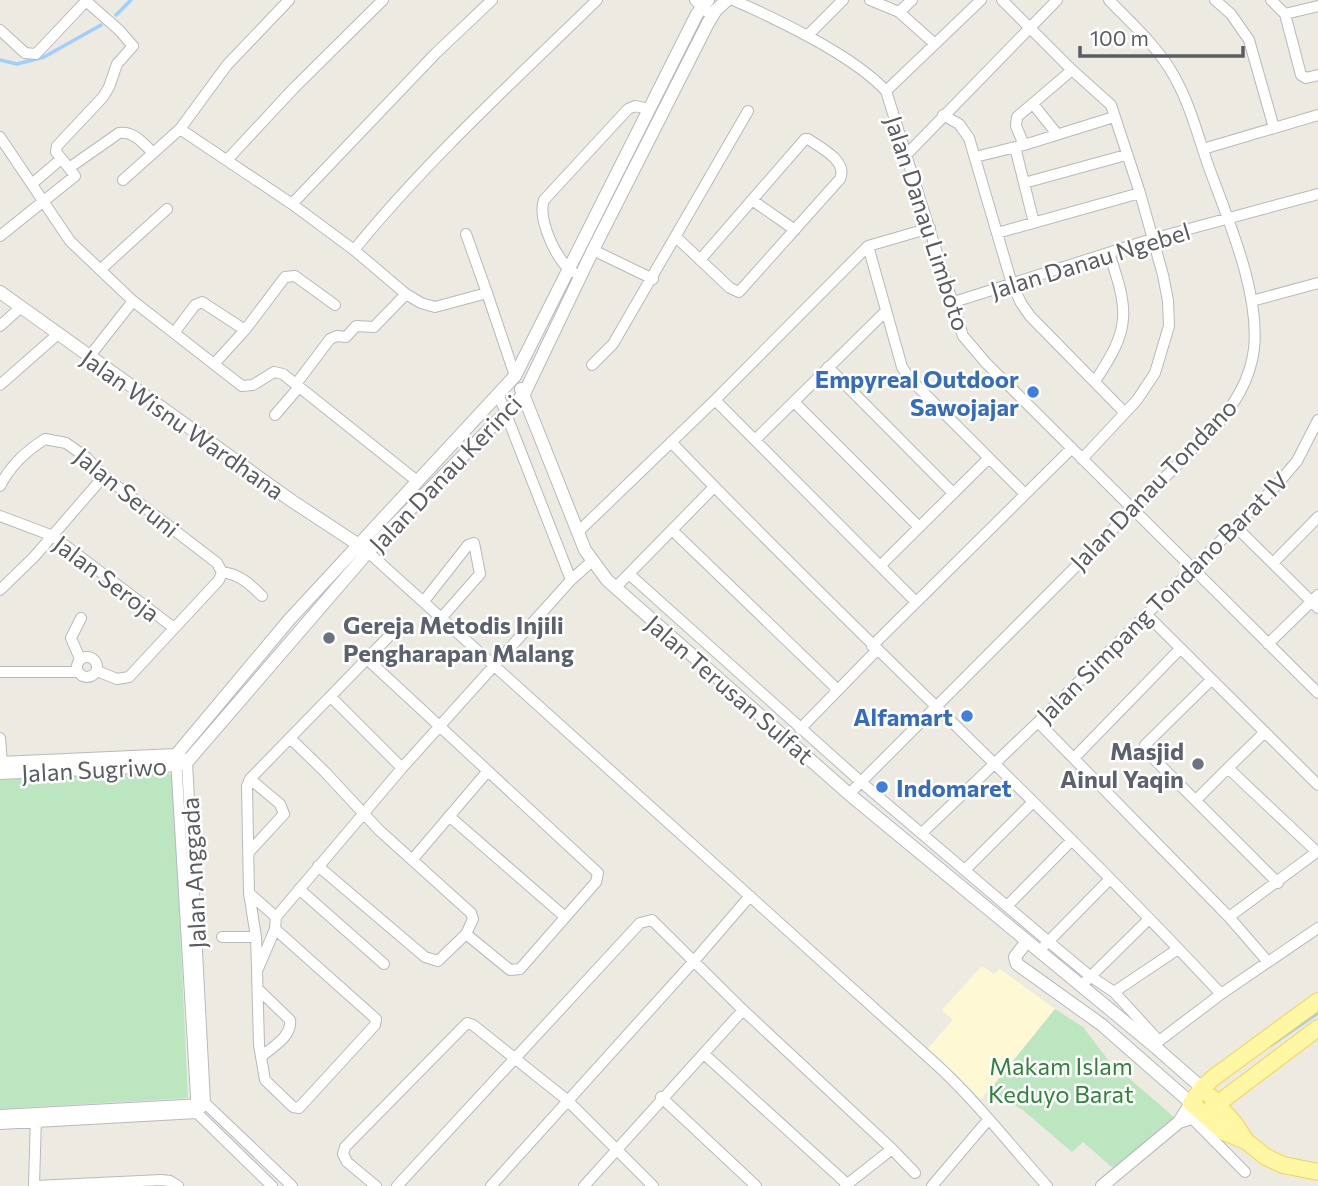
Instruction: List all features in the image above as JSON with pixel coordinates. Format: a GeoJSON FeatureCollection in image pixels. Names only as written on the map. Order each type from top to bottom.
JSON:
{"type":"FeatureCollection","features":[{"type":"Feature","properties":{"kind":"main road"},"geometry":{"type":"LineString","coordinates":[[1190,1114],[1202,1088],[1318,1001]]}},
{"type":"Feature","properties":{"kind":"main road"},"geometry":{"type":"LineString","coordinates":[[1190,1114],[1219,1104],[1318,1028]]}},
{"type":"Feature","properties":{"kind":"main road","name":"Jalan Terusan Sulfat"},"geometry":{"type":"LineString","coordinates":[[1202,1088],[1219,1104],[1246,1141]]}},
{"type":"Feature","properties":{"kind":"main road","name":"Jalan Terusan Sulfat"},"geometry":{"type":"LineString","coordinates":[[1190,1114],[1246,1141],[1275,1162],[1318,1172]]}},
{"type":"Feature","properties":{"kind":"street"},"geometry":{"type":"LineString","coordinates":[[123,180],[180,129],[227,65],[289,0]]}},
{"type":"Feature","properties":{"kind":"street"},"geometry":{"type":"LineString","coordinates":[[227,160],[294,88],[383,0]]}},
{"type":"Feature","properties":{"kind":"street"},"geometry":{"type":"LineString","coordinates":[[292,204],[427,63],[492,0]]}},
{"type":"Feature","properties":{"kind":"street"},"geometry":{"type":"LineString","coordinates":[[354,250],[476,118],[597,0]]}},
{"type":"Feature","properties":{"kind":"street","name":"Jalan Danau Kerinci"},"geometry":{"type":"LineString","coordinates":[[364,548],[417,481],[515,376],[575,273],[593,250],[712,16],[727,0]]}},
{"type":"Feature","properties":{"kind":"street","name":"Jalan Danau Limboto"},"geometry":{"type":"LineString","coordinates":[[733,0],[807,36],[872,76],[886,91],[963,336],[973,350],[1318,693]]}},
{"type":"Feature","properties":{"kind":"street"},"geometry":{"type":"LineString","coordinates":[[807,36],[843,0]]}},
{"type":"Feature","properties":{"kind":"street"},"geometry":{"type":"LineString","coordinates":[[870,0],[899,12],[935,44]]}},
{"type":"Feature","properties":{"kind":"street"},"geometry":{"type":"LineString","coordinates":[[899,12],[912,0]]}},
{"type":"Feature","properties":{"kind":"street"},"geometry":{"type":"LineString","coordinates":[[886,91],[981,0]]}},
{"type":"Feature","properties":{"kind":"street"},"geometry":{"type":"LineString","coordinates":[[1002,0],[1111,105],[1140,193],[1168,302],[1169,326],[1161,359],[1147,386],[1082,459]]}},
{"type":"Feature","properties":{"kind":"street"},"geometry":{"type":"LineString","coordinates":[[907,154],[1057,0]]}},
{"type":"Feature","properties":{"kind":"street","name":"Jalan Danau Tondano"},"geometry":{"type":"LineString","coordinates":[[849,794],[1214,428],[1240,396],[1254,350],[1252,301],[1227,219],[1184,95],[1173,74],[1153,46],[1109,0]]}},
{"type":"Feature","properties":{"kind":"street"},"geometry":{"type":"LineString","coordinates":[[1215,0],[1231,15],[1249,40],[1274,128]]}},
{"type":"Feature","properties":{"kind":"street"},"geometry":{"type":"LineString","coordinates":[[1271,0],[1286,14],[1301,75],[1306,78],[1318,75]]}},
{"type":"Feature","properties":{"kind":"street"},"geometry":{"type":"LineString","coordinates":[[0,30],[25,53],[36,54],[87,1],[133,46],[120,60],[103,97],[57,146],[56,152],[75,176],[0,236]]}},
{"type":"Feature","properties":{"kind":"street"},"geometry":{"type":"LineString","coordinates":[[702,2],[712,16]]}},
{"type":"Feature","properties":{"kind":"street","name":"Jalan Danau Kerinci"},"geometry":{"type":"LineString","coordinates":[[180,761],[289,621],[524,394],[649,109],[702,2]]}},
{"type":"Feature","properties":{"kind":"street"},"geometry":{"type":"LineString","coordinates":[[1286,14],[1318,6]]}},
{"type":"Feature","properties":{"kind":"street"},"geometry":{"type":"LineString","coordinates":[[1034,223],[1024,183],[1015,121],[1072,70]]}},
{"type":"Feature","properties":{"kind":"street"},"geometry":{"type":"LineString","coordinates":[[1033,104],[1057,134]]}},
{"type":"Feature","properties":{"kind":"street"},"geometry":{"type":"LineString","coordinates":[[575,273],[562,264],[543,223],[541,208],[544,200],[628,108],[635,106],[649,109]]}},
{"type":"Feature","properties":{"kind":"street"},"geometry":{"type":"LineString","coordinates":[[592,365],[613,344],[653,279],[748,111]]}},
{"type":"Feature","properties":{"kind":"street"},"geometry":{"type":"LineString","coordinates":[[943,115],[965,130],[1012,284],[1021,303],[1030,316],[1125,413]]}},
{"type":"Feature","properties":{"kind":"street"},"geometry":{"type":"LineString","coordinates":[[1203,149],[1318,115]]}},
{"type":"Feature","properties":{"kind":"street"},"geometry":{"type":"LineString","coordinates":[[975,157],[1114,117]]}},
{"type":"Feature","properties":{"kind":"street"},"geometry":{"type":"LineString","coordinates":[[180,129],[292,204],[354,250],[406,295],[435,307],[487,293]]}},
{"type":"Feature","properties":{"kind":"street"},"geometry":{"type":"LineString","coordinates":[[33,183],[123,132],[135,136],[153,153]]}},
{"type":"Feature","properties":{"kind":"street"},"geometry":{"type":"LineString","coordinates":[[0,136],[70,241],[133,301],[242,386],[253,385],[278,372],[417,481]]}},
{"type":"Feature","properties":{"kind":"street"},"geometry":{"type":"LineString","coordinates":[[676,237],[700,260],[734,292],[739,292],[841,179],[843,167],[805,139],[700,260]]}},
{"type":"Feature","properties":{"kind":"street"},"geometry":{"type":"LineString","coordinates":[[1024,183],[1126,155]]}},
{"type":"Feature","properties":{"kind":"street"},"geometry":{"type":"LineString","coordinates":[[998,233],[1140,193]]}},
{"type":"Feature","properties":{"kind":"street","name":"Jalan Danau Ngebel"},"geometry":{"type":"LineString","coordinates":[[954,302],[1152,239],[1318,194]]}},
{"type":"Feature","properties":{"kind":"street"},"geometry":{"type":"LineString","coordinates":[[752,200],[795,230]]}},
{"type":"Feature","properties":{"kind":"street"},"geometry":{"type":"LineString","coordinates":[[100,270],[167,208]]}},
{"type":"Feature","properties":{"kind":"street"},"geometry":{"type":"LineString","coordinates":[[578,532],[715,400],[868,246],[930,228]]}},
{"type":"Feature","properties":{"kind":"street"},"geometry":{"type":"LineString","coordinates":[[466,234],[515,376]]}},
{"type":"Feature","properties":{"kind":"street"},"geometry":{"type":"LineString","coordinates":[[868,246],[902,367],[909,378],[1025,494]]}},
{"type":"Feature","properties":{"kind":"street"},"geometry":{"type":"LineString","coordinates":[[593,250],[653,279]]}},
{"type":"Feature","properties":{"kind":"street"},"geometry":{"type":"LineString","coordinates":[[1095,382],[1112,356],[1124,320],[1123,292],[1109,253]]}},
{"type":"Feature","properties":{"kind":"street"},"geometry":{"type":"LineString","coordinates":[[214,364],[245,330],[285,277],[295,276],[335,305]]}},
{"type":"Feature","properties":{"kind":"street"},"geometry":{"type":"LineString","coordinates":[[1252,301],[1318,283]]}},
{"type":"Feature","properties":{"kind":"street","name":"Jalan Wisnu Wardhana"},"geometry":{"type":"LineString","coordinates":[[0,292],[281,493],[364,548]]}},
{"type":"Feature","properties":{"kind":"street"},"geometry":{"type":"LineString","coordinates":[[275,415],[330,339],[337,336],[346,337],[356,326],[374,327],[406,295]]}},
{"type":"Feature","properties":{"kind":"street"},"geometry":{"type":"LineString","coordinates":[[89,357],[133,301]]}},
{"type":"Feature","properties":{"kind":"street"},"geometry":{"type":"LineString","coordinates":[[174,333],[195,305],[202,302],[245,330]]}},
{"type":"Feature","properties":{"kind":"street"},"geometry":{"type":"LineString","coordinates":[[0,326],[21,307]]}},
{"type":"Feature","properties":{"kind":"street"},"geometry":{"type":"LineString","coordinates":[[755,440],[886,311]]}},
{"type":"Feature","properties":{"kind":"street"},"geometry":{"type":"LineString","coordinates":[[0,385],[58,334]]}},
{"type":"Feature","properties":{"kind":"street"},"geometry":{"type":"LineString","coordinates":[[828,367],[953,493]]}},
{"type":"Feature","properties":{"kind":"street","name":"Jalan Terusan Sulfat"},"geometry":{"type":"LineString","coordinates":[[515,376],[591,562],[615,588],[849,794],[1027,941],[1044,946],[1086,981],[1113,1012],[1156,1043],[1202,1088]]}},
{"type":"Feature","properties":{"kind":"street"},"geometry":{"type":"LineString","coordinates":[[499,396],[572,580]]}},
{"type":"Feature","properties":{"kind":"street"},"geometry":{"type":"LineString","coordinates":[[715,400],[916,602]]}},
{"type":"Feature","properties":{"kind":"street"},"geometry":{"type":"LineString","coordinates":[[794,402],[919,527]]}},
{"type":"Feature","properties":{"kind":"street","name":"Jalan Simpang Tondano Barat IV"},"geometry":{"type":"LineString","coordinates":[[914,847],[923,834],[993,763],[1038,722],[1274,488],[1304,449],[1318,420]]}},
{"type":"Feature","properties":{"kind":"street","name":"Jalan Seruni"},"geometry":{"type":"LineString","coordinates":[[0,486],[7,473],[29,449],[45,439],[66,443],[87,458],[104,476],[217,563],[222,572],[232,573],[248,582],[262,596]]}},
{"type":"Feature","properties":{"kind":"street"},"geometry":{"type":"LineString","coordinates":[[671,442],[875,648],[1072,841],[1221,994]]}},
{"type":"Feature","properties":{"kind":"street"},"geometry":{"type":"LineString","coordinates":[[800,729],[916,602],[1072,449]]}},
{"type":"Feature","properties":{"kind":"street"},"geometry":{"type":"LineString","coordinates":[[881,565],[989,458]]}},
{"type":"Feature","properties":{"kind":"street"},"geometry":{"type":"LineString","coordinates":[[0,588],[34,558],[104,476]]}},
{"type":"Feature","properties":{"kind":"street"},"geometry":{"type":"LineString","coordinates":[[615,588],[714,487]]}},
{"type":"Feature","properties":{"kind":"street","name":"Jalan Seroja"},"geometry":{"type":"LineString","coordinates":[[0,516],[53,536],[174,628]]}},
{"type":"Feature","properties":{"kind":"street"},"geometry":{"type":"LineString","coordinates":[[1273,563],[1318,517]]}},
{"type":"Feature","properties":{"kind":"street"},"geometry":{"type":"LineString","coordinates":[[1235,526],[1316,601],[1268,644]]}},
{"type":"Feature","properties":{"kind":"street"},"geometry":{"type":"LineString","coordinates":[[672,530],[838,690]]}},
{"type":"Feature","properties":{"kind":"street"},"geometry":{"type":"LineString","coordinates":[[424,601],[468,545],[474,543],[480,574],[443,617]]}},
{"type":"Feature","properties":{"kind":"street"},"geometry":{"type":"LineString","coordinates":[[364,548],[962,1088],[1047,1186]]}},
{"type":"Feature","properties":{"kind":"street"},"geometry":{"type":"LineString","coordinates":[[257,971],[275,929],[276,917],[402,768],[591,562]]}},
{"type":"Feature","properties":{"kind":"street"},"geometry":{"type":"LineString","coordinates":[[97,671],[117,679],[130,677],[219,580],[222,572]]}},
{"type":"Feature","properties":{"kind":"street"},"geometry":{"type":"LineString","coordinates":[[629,574],[800,729],[1023,920],[1044,946],[1109,880]]}},
{"type":"Feature","properties":{"kind":"street"},"geometry":{"type":"LineString","coordinates":[[1146,614],[1318,785]]}},
{"type":"Feature","properties":{"kind":"street"},"geometry":{"type":"LineString","coordinates":[[80,659],[71,638],[81,618]]}},
{"type":"Feature","properties":{"kind":"street"},"geometry":{"type":"LineString","coordinates":[[275,929],[376,1019],[376,1023],[299,1108],[293,1107],[265,1080],[260,1045],[256,937],[249,893],[246,795],[250,779],[291,740],[399,626]]}},
{"type":"Feature","properties":{"kind":"street"},"geometry":{"type":"LineString","coordinates":[[1074,758],[1180,649]]}},
{"type":"Feature","properties":{"kind":"street"},"geometry":{"type":"LineString","coordinates":[[78,672],[77,663],[80,659],[91,657],[96,660],[97,671]]}},
{"type":"Feature","properties":{"kind":"street"},"geometry":{"type":"LineString","coordinates":[[367,659],[597,873],[596,882],[520,969],[510,970],[466,934]]}},
{"type":"Feature","properties":{"kind":"street"},"geometry":{"type":"LineString","coordinates":[[719,680],[731,666]]}},
{"type":"Feature","properties":{"kind":"street"},"geometry":{"type":"LineString","coordinates":[[0,671],[78,672],[88,677],[97,671]]}},
{"type":"Feature","properties":{"kind":"street"},"geometry":{"type":"LineString","coordinates":[[1211,680],[1144,749],[1278,883]]}},
{"type":"Feature","properties":{"kind":"street"},"geometry":{"type":"LineString","coordinates":[[331,697],[402,768]]}},
{"type":"Feature","properties":{"kind":"street"},"geometry":{"type":"LineString","coordinates":[[1038,722],[1229,917],[1268,962]]}},
{"type":"Feature","properties":{"kind":"street"},"geometry":{"type":"LineString","coordinates":[[1196,800],[1265,732]]}},
{"type":"Feature","properties":{"kind":"street"},"geometry":{"type":"LineString","coordinates":[[0,738],[0,766]]}},
{"type":"Feature","properties":{"kind":"street"},"geometry":{"type":"LineString","coordinates":[[291,740],[379,830],[471,913],[473,919],[466,934],[438,961],[432,960],[425,957],[318,866]]}},
{"type":"Feature","properties":{"kind":"street","name":"Jalan Sugriwo"},"geometry":{"type":"LineString","coordinates":[[0,766],[180,761]]}},
{"type":"Feature","properties":{"kind":"street","name":"Jalan Anggada"},"geometry":{"type":"LineString","coordinates":[[180,761],[200,1107]]}},
{"type":"Feature","properties":{"kind":"street"},"geometry":{"type":"LineString","coordinates":[[1228,768],[1317,851],[1278,883],[1229,917]]}},
{"type":"Feature","properties":{"kind":"street"},"geometry":{"type":"LineString","coordinates":[[412,860],[487,772]]}},
{"type":"Feature","properties":{"kind":"street"},"geometry":{"type":"LineString","coordinates":[[249,852],[284,814],[281,804],[250,779]]}},
{"type":"Feature","properties":{"kind":"street"},"geometry":{"type":"LineString","coordinates":[[966,869],[1032,803]]}},
{"type":"Feature","properties":{"kind":"street"},"geometry":{"type":"LineString","coordinates":[[450,816],[564,916]]}},
{"type":"Feature","properties":{"kind":"street"},"geometry":{"type":"LineString","coordinates":[[1007,906],[1072,841]]}},
{"type":"Feature","properties":{"kind":"street"},"geometry":{"type":"LineString","coordinates":[[299,889],[384,964]]}},
{"type":"Feature","properties":{"kind":"street"},"geometry":{"type":"LineString","coordinates":[[249,893],[276,917]]}},
{"type":"Feature","properties":{"kind":"street"},"geometry":{"type":"LineString","coordinates":[[491,1186],[750,896]]}},
{"type":"Feature","properties":{"kind":"street"},"geometry":{"type":"LineString","coordinates":[[1149,919],[1086,981],[1114,992],[1156,1043],[1221,994],[1318,928]]}},
{"type":"Feature","properties":{"kind":"street"},"geometry":{"type":"LineString","coordinates":[[397,1186],[640,923],[652,920],[915,1173]]}},
{"type":"Feature","properties":{"kind":"street"},"geometry":{"type":"LineString","coordinates":[[1014,930],[1023,920]]}},
{"type":"Feature","properties":{"kind":"street"},"geometry":{"type":"LineString","coordinates":[[222,937],[256,937]]}},
{"type":"Feature","properties":{"kind":"street","name":"Jalan Terusan Sulfat"},"geometry":{"type":"LineString","coordinates":[[1027,941],[1015,957],[1017,964],[1102,1025],[1190,1114]]}},
{"type":"Feature","properties":{"kind":"street"},"geometry":{"type":"LineString","coordinates":[[1114,992],[1178,948]]}},
{"type":"Feature","properties":{"kind":"street"},"geometry":{"type":"LineString","coordinates":[[258,989],[290,1020],[287,1034],[262,1056]]}},
{"type":"Feature","properties":{"kind":"street"},"geometry":{"type":"LineString","coordinates":[[584,1186],[743,1010]]}},
{"type":"Feature","properties":{"kind":"street"},"geometry":{"type":"LineString","coordinates":[[1102,1025],[1113,1012]]}},
{"type":"Feature","properties":{"kind":"street"},"geometry":{"type":"LineString","coordinates":[[376,1186],[347,1162],[343,1154],[345,1147],[464,1025],[473,1025],[567,1100],[653,1186]]}},
{"type":"Feature","properties":{"kind":"street"},"geometry":{"type":"LineString","coordinates":[[704,1054],[846,1185],[892,1149]]}},
{"type":"Feature","properties":{"kind":"street"},"geometry":{"type":"LineString","coordinates":[[662,1097],[754,1185]]}},
{"type":"Feature","properties":{"kind":"street"},"geometry":{"type":"LineString","coordinates":[[200,1107],[272,1186]]}},
{"type":"Feature","properties":{"kind":"street"},"geometry":{"type":"LineString","coordinates":[[0,1124],[36,1118],[200,1107],[292,1186]]}},
{"type":"Feature","properties":{"kind":"street"},"geometry":{"type":"LineString","coordinates":[[1102,1186],[1190,1114],[1245,1172]]}},
{"type":"Feature","properties":{"kind":"street"},"geometry":{"type":"LineString","coordinates":[[0,1115],[36,1118]]}},
{"type":"Feature","properties":{"kind":"street"},"geometry":{"type":"LineString","coordinates":[[36,1118],[35,1186],[161,1180],[178,1186]]}},
{"type":"Feature","properties":{"kind":"street"},"geometry":{"type":"LineString","coordinates":[[932,1186],[988,1120]]}},
{"type":"Feature","properties":{"kind":"shaded area"},"geometry":{"type":"Polygon","coordinates":[[[982,966],[994,974],[1000,969],[1055,1009],[981,1099],[928,1048],[953,1020],[942,1010],[982,966]]]}},
{"type":"Feature","properties":{"kind":"green space"},"geometry":{"type":"Polygon","coordinates":[[[167,771],[173,777],[188,1098],[0,1109],[0,780],[167,771]]]}},
{"type":"Feature","properties":{"kind":"green space","name":"Makam Islam Keduyo Barat"},"geometry":{"type":"Polygon","coordinates":[[[1055,1009],[1083,1027],[1109,1061],[1175,1118],[1114,1169],[1083,1142],[1072,1152],[1024,1111],[990,1090],[1055,1009]]]}},
{"type":"Feature","properties":{"kind":"waterway"},"geometry":{"type":"LineString","coordinates":[[116,15],[131,0]]}},
{"type":"Feature","properties":{"kind":"waterway"},"geometry":{"type":"LineString","coordinates":[[0,60],[17,64],[44,57],[101,25]]}},
{"type":"Feature","properties":{"kind":"waterway"},"geometry":{"type":"LineString","coordinates":[[1271,1045],[1318,1013]]}},
{"type":"Feature","properties":{"kind":"place","name":"Empyreal Outdoor Sawojajar"},"geometry":{"type":"Point","coordinates":[1033,392]}},
{"type":"Feature","properties":{"kind":"place","name":"Gereja Metodis Injili Pengharapan Malang"},"geometry":{"type":"Point","coordinates":[329,638]}},
{"type":"Feature","properties":{"kind":"place","name":"Alfamart"},"geometry":{"type":"Point","coordinates":[967,716]}},
{"type":"Feature","properties":{"kind":"place","name":"Masjid Ainul Yaqin"},"geometry":{"type":"Point","coordinates":[1198,764]}},
{"type":"Feature","properties":{"kind":"place","name":"Indomaret"},"geometry":{"type":"Point","coordinates":[882,787]}}]}
